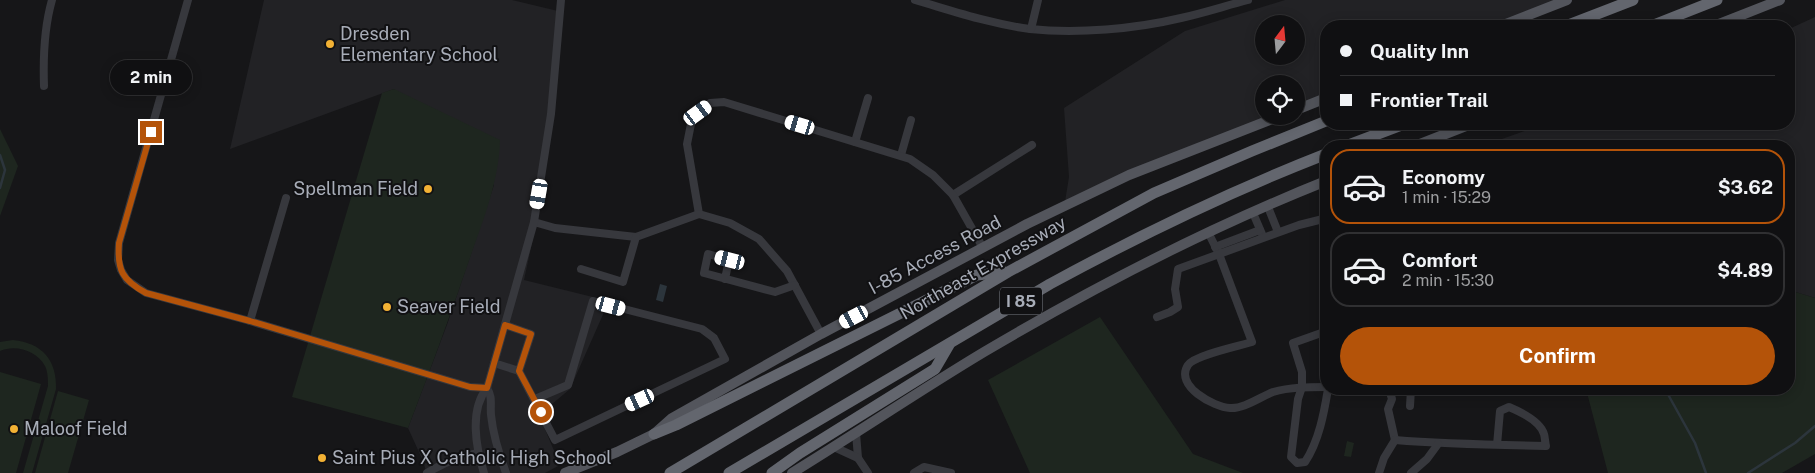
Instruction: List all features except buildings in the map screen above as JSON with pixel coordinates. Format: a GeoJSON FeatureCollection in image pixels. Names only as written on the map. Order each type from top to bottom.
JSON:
{"type":"FeatureCollection","features":[{"type":"Feature","properties":{"kind":"highway"},"geometry":{"type":"LineString","coordinates":[[1581,20],[1633,0]]}},
{"type":"Feature","properties":{"kind":"highway"},"geometry":{"type":"LineString","coordinates":[[1666,20],[1717,0]]}},
{"type":"Feature","properties":{"kind":"highway","name":"Northeast Expressway"},"geometry":{"type":"LineString","coordinates":[[670,473],[1008,272],[1154,193],[1320,124]]}},
{"type":"Feature","properties":{"kind":"highway"},"geometry":{"type":"LineString","coordinates":[[1362,140],[1388,130]]}},
{"type":"Feature","properties":{"kind":"highway","name":"I 85"},"geometry":{"type":"LineString","coordinates":[[729,473],[1050,284],[1137,237],[1258,180],[1320,156]]}},
{"type":"Feature","properties":{"kind":"highway"},"geometry":{"type":"LineString","coordinates":[[654,434],[676,425],[977,275],[1008,272]]}},
{"type":"Feature","properties":{"kind":"highway"},"geometry":{"type":"LineString","coordinates":[[772,473],[935,369],[950,343]]}},
{"type":"Feature","properties":{"kind":"main road"},"geometry":{"type":"LineString","coordinates":[[1516,20],[1567,0]]}},
{"type":"Feature","properties":{"kind":"main road"},"geometry":{"type":"LineString","coordinates":[[1729,20],[1780,0]]}},
{"type":"Feature","properties":{"kind":"main road"},"geometry":{"type":"LineString","coordinates":[[1305,106],[1320,100]]}},
{"type":"Feature","properties":{"kind":"main road","name":"I-85 Access Road"},"geometry":{"type":"LineString","coordinates":[[567,473],[654,434],[672,418],[821,334],[1026,224],[1130,175],[1257,125]]}},
{"type":"Feature","properties":{"kind":"main road"},"geometry":{"type":"LineString","coordinates":[[1430,140],[1456,130]]}},
{"type":"Feature","properties":{"kind":"main road"},"geometry":{"type":"LineString","coordinates":[[792,473],[986,351],[1113,280],[1208,232],[1320,185]]}},
{"type":"Feature","properties":{"kind":"street"},"geometry":{"type":"LineString","coordinates":[[44,86],[43,57],[48,14],[52,0]]}},
{"type":"Feature","properties":{"kind":"street"},"geometry":{"type":"LineString","coordinates":[[188,0],[119,243],[118,260],[127,280],[146,293],[250,321],[470,387],[487,388]]}},
{"type":"Feature","properties":{"kind":"street"},"geometry":{"type":"LineString","coordinates":[[484,473],[478,453],[476,412],[481,396],[487,388],[534,222],[551,114],[561,0]]}},
{"type":"Feature","properties":{"kind":"street"},"geometry":{"type":"LineString","coordinates":[[915,0],[1001,24],[1030,29],[1072,30],[1116,28],[1180,18],[1248,0]]}},
{"type":"Feature","properties":{"kind":"street"},"geometry":{"type":"LineString","coordinates":[[1030,29],[1038,0]]}},
{"type":"Feature","properties":{"kind":"street"},"geometry":{"type":"LineString","coordinates":[[855,142],[868,98]]}},
{"type":"Feature","properties":{"kind":"street"},"geometry":{"type":"LineString","coordinates":[[699,214],[687,144],[691,124],[698,113],[710,104],[724,102],[901,155],[920,166],[953,195],[983,248]]}},
{"type":"Feature","properties":{"kind":"street"},"geometry":{"type":"LineString","coordinates":[[901,155],[911,120]]}},
{"type":"Feature","properties":{"kind":"street"},"geometry":{"type":"LineString","coordinates":[[953,195],[1032,145]]}},
{"type":"Feature","properties":{"kind":"street"},"geometry":{"type":"LineString","coordinates":[[250,321],[286,198]]}},
{"type":"Feature","properties":{"kind":"street"},"geometry":{"type":"LineString","coordinates":[[1268,207],[1278,232]]}},
{"type":"Feature","properties":{"kind":"street"},"geometry":{"type":"LineString","coordinates":[[1254,213],[1262,234]]}},
{"type":"Feature","properties":{"kind":"street"},"geometry":{"type":"LineString","coordinates":[[534,222],[555,228],[636,237],[699,214],[730,223],[759,239],[787,271],[821,334]]}},
{"type":"Feature","properties":{"kind":"street"},"geometry":{"type":"LineString","coordinates":[[1157,317],[1178,307],[1175,289],[1178,270],[1217,251],[1262,234],[1278,232],[1320,220]]}},
{"type":"Feature","properties":{"kind":"street"},"geometry":{"type":"LineString","coordinates":[[1208,232],[1252,342],[1194,360],[1188,365],[1186,374],[1189,386],[1200,397],[1230,408],[1241,406],[1274,392],[1302,387],[1320,388]]}},
{"type":"Feature","properties":{"kind":"street"},"geometry":{"type":"LineString","coordinates":[[581,269],[624,282],[636,237]]}},
{"type":"Feature","properties":{"kind":"street"},"geometry":{"type":"LineString","coordinates":[[725,279],[776,292],[795,285]]}},
{"type":"Feature","properties":{"kind":"street"},"geometry":{"type":"LineString","coordinates":[[494,363],[519,371],[555,440],[726,359],[714,338],[702,329],[593,301],[568,385],[535,399]]}},
{"type":"Feature","properties":{"kind":"street"},"geometry":{"type":"LineString","coordinates":[[505,325],[531,334],[519,371]]}},
{"type":"Feature","properties":{"kind":"street"},"geometry":{"type":"LineString","coordinates":[[1320,333],[1293,343],[1302,372],[1302,387],[1298,399],[1291,457],[1297,463],[1306,462],[1311,453],[1324,411],[1326,395]]}},
{"type":"Feature","properties":{"kind":"street"},"geometry":{"type":"LineString","coordinates":[[487,388],[492,396],[491,414],[495,439],[506,473]]}},
{"type":"Feature","properties":{"kind":"street"},"geometry":{"type":"LineString","coordinates":[[1379,473],[1384,458],[1394,440],[1388,409],[1392,399],[1391,395]]}},
{"type":"Feature","properties":{"kind":"street"},"geometry":{"type":"LineString","coordinates":[[1410,406],[1411,395]]}},
{"type":"Feature","properties":{"kind":"street"},"geometry":{"type":"LineString","coordinates":[[1394,440],[1438,444],[1546,446],[1544,432],[1536,423],[1521,412],[1509,407],[1500,411],[1497,445]]}},
{"type":"Feature","properties":{"kind":"street"},"geometry":{"type":"LineString","coordinates":[[856,433],[858,458],[866,470],[856,473]]}},
{"type":"Feature","properties":{"kind":"street"},"geometry":{"type":"LineString","coordinates":[[1411,473],[1438,444]]}},
{"type":"Feature","properties":{"kind":"street"},"geometry":{"type":"LineString","coordinates":[[834,448],[858,458]]}},
{"type":"Feature","properties":{"kind":"street"},"geometry":{"type":"LineString","coordinates":[[427,473],[464,455],[478,453]]}},
{"type":"Feature","properties":{"kind":"street"},"geometry":{"type":"LineString","coordinates":[[914,473],[924,467],[951,473]]}},
{"type":"Feature","properties":{"kind":"shaded area"},"geometry":{"type":"Polygon","coordinates":[[[264,0],[512,0],[558,11],[537,220],[524,280],[609,301],[570,389],[539,415],[560,465],[545,473],[426,473],[424,463],[408,428],[448,322],[494,185],[394,89],[230,149],[264,0]]]}},
{"type":"Feature","properties":{"kind":"shaded area"},"geometry":{"type":"Polygon","coordinates":[[[1285,0],[1572,0],[1518,20],[1320,20],[1320,103],[1305,109],[1305,75],[1255,75],[1255,125],[1262,125],[1141,169],[1064,208],[1069,177],[1064,108],[1185,31],[1285,0]]]}},
{"type":"Feature","properties":{"kind":"shaded area"},"geometry":{"type":"Polygon","coordinates":[[[1815,17],[1815,298],[1795,292],[1795,140],[1499,140],[1527,130],[1795,130],[1795,26],[1815,17]]]}},
{"type":"Feature","properties":{"kind":"shaded area"},"geometry":{"type":"Polygon","coordinates":[[[394,89],[500,140],[497,170],[486,213],[408,428],[292,397],[382,93],[394,89]]]}},
{"type":"Feature","properties":{"kind":"shaded area"},"geometry":{"type":"Polygon","coordinates":[[[0,129],[18,166],[0,216],[0,129]]]}},
{"type":"Feature","properties":{"kind":"shaded area"},"geometry":{"type":"Polygon","coordinates":[[[660,284],[667,286],[663,302],[656,300],[660,284]]]}},
{"type":"Feature","properties":{"kind":"shaded area"},"geometry":{"type":"Polygon","coordinates":[[[1795,292],[1815,298],[1815,454],[1782,473],[1608,473],[1588,395],[1795,395],[1795,292]]]}},
{"type":"Feature","properties":{"kind":"shaded area"},"geometry":{"type":"Polygon","coordinates":[[[1100,317],[1193,454],[1243,473],[1030,473],[988,380],[1100,317]]]}},
{"type":"Feature","properties":{"kind":"shaded area"},"geometry":{"type":"Polygon","coordinates":[[[13,340],[40,349],[50,362],[56,379],[56,389],[32,473],[23,473],[48,386],[47,373],[45,366],[37,356],[26,350],[13,348],[0,351],[0,342],[13,340]]]}},
{"type":"Feature","properties":{"kind":"shaded area","name":"Maloof Field"},"geometry":{"type":"Polygon","coordinates":[[[0,372],[41,384],[16,473],[0,473],[0,372]]]}},
{"type":"Feature","properties":{"kind":"shaded area"},"geometry":{"type":"Polygon","coordinates":[[[58,391],[89,400],[68,473],[35,473],[58,391]]]}},
{"type":"Feature","properties":{"kind":"shaded area"},"geometry":{"type":"Polygon","coordinates":[[[1347,441],[1354,443],[1351,457],[1344,456],[1347,441]]]}},
{"type":"Feature","properties":{"kind":"waterway"},"geometry":{"type":"LineString","coordinates":[[0,155],[5,170],[0,188]]}},
{"type":"Feature","properties":{"kind":"waterway"},"geometry":{"type":"LineString","coordinates":[[1668,395],[1695,443],[1706,473]]}},
{"type":"Feature","properties":{"kind":"waterway"},"geometry":{"type":"LineString","coordinates":[[1748,473],[1795,443],[1815,426]]}},
{"type":"Feature","properties":{"kind":"place","name":"Dresden Elementary School"},"geometry":{"type":"Point","coordinates":[330,44]}},
{"type":"Feature","properties":{"kind":"place","name":"Spellman Field"},"geometry":{"type":"Point","coordinates":[428,189]}},
{"type":"Feature","properties":{"kind":"place","name":"Seaver Field"},"geometry":{"type":"Point","coordinates":[387,307]}},
{"type":"Feature","properties":{"kind":"place","name":"Maloof Field"},"geometry":{"type":"Point","coordinates":[14,429]}},
{"type":"Feature","properties":{"kind":"place","name":"Saint Pius X Catholic High School"},"geometry":{"type":"Point","coordinates":[322,458]}},
{"type":"Feature","properties":{"kind":"route"},"geometry":{"type":"LineString","coordinates":[[151,132],[119,243],[118,260],[121,270],[127,280],[135,287],[146,293],[250,321],[470,387],[487,388],[505,325],[531,334],[519,371],[541,412]]}}]}
